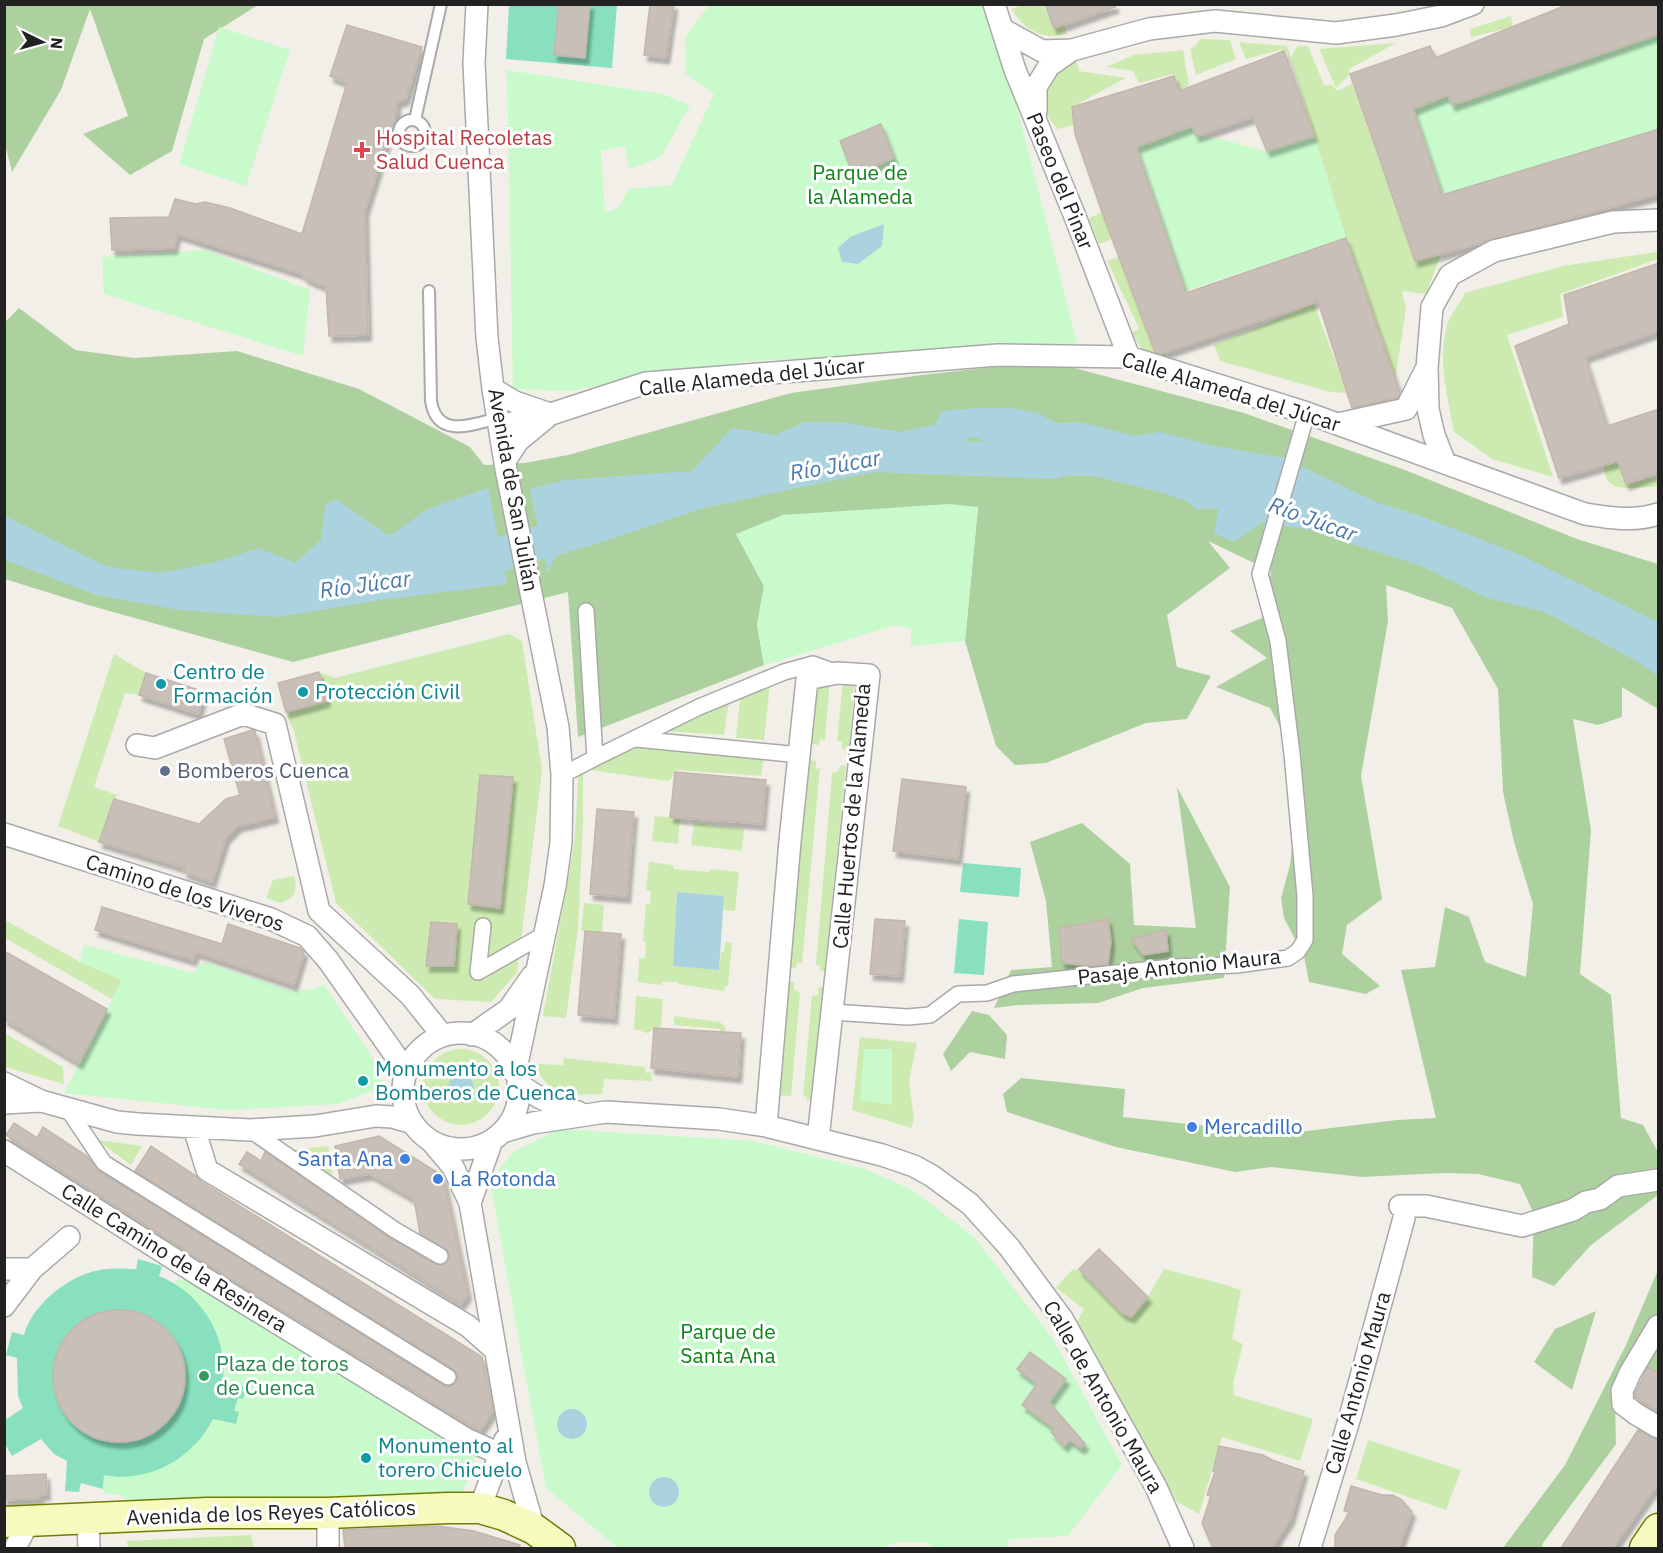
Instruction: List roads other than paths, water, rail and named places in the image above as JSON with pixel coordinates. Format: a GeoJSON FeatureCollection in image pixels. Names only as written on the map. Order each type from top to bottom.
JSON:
{"type":"FeatureCollection","features":[{"type":"Feature","properties":{"kind":"main road","name":"Avenida de los Reyes Católicos"},"geometry":{"type":"LineString","coordinates":[[17,1521],[207,1513],[328,1513],[480,1508],[504,1515],[534,1529],[560,1548]]}},
{"type":"Feature","properties":{"kind":"main road"},"geometry":{"type":"LineString","coordinates":[[1645,1548],[1659,1529]]}},
{"type":"Feature","properties":{"kind":"street","name":"Avenida de San Julián"},"geometry":{"type":"LineString","coordinates":[[477,4],[474,63],[487,338],[498,422],[558,727],[562,775],[561,843],[516,1078]]}},
{"type":"Feature","properties":{"kind":"street","name":"Paseo del Pinar"},"geometry":{"type":"LineString","coordinates":[[994,4],[1015,70],[1129,357]]}},
{"type":"Feature","properties":{"kind":"street"},"geometry":{"type":"LineString","coordinates":[[1002,29],[1042,51],[1072,50],[1149,29],[1215,21],[1336,33],[1396,26],[1441,16],[1473,4]]}},
{"type":"Feature","properties":{"kind":"street"},"geometry":{"type":"LineString","coordinates":[[1035,119],[1036,87],[1049,66],[1072,50]]}},
{"type":"Feature","properties":{"kind":"street"},"geometry":{"type":"LineString","coordinates":[[1445,463],[1434,435],[1428,409],[1427,368],[1432,307],[1450,275],[1494,251],[1613,222],[1659,220]]}},
{"type":"Feature","properties":{"kind":"street","name":"Calle Alameda del Júcar"},"geometry":{"type":"LineString","coordinates":[[498,422],[551,414],[646,383],[998,355],[1129,357],[1307,413],[1585,514],[1613,519],[1646,518],[1659,514]]}},
{"type":"Feature","properties":{"kind":"street"},"geometry":{"type":"LineString","coordinates":[[1338,424],[1406,409],[1427,368]]}},
{"type":"Feature","properties":{"kind":"street"},"geometry":{"type":"LineString","coordinates":[[493,389],[515,402],[551,414]]}},
{"type":"Feature","properties":{"kind":"street","name":"Pasaje Antonio Maura"},"geometry":{"type":"LineString","coordinates":[[832,1012],[907,1017],[930,1015],[958,994],[987,993],[1013,984],[1172,967],[1237,965],[1288,958],[1298,951],[1305,940],[1305,896],[1278,641],[1260,574],[1307,413]]}},
{"type":"Feature","properties":{"kind":"street","name":"Calle Alameda del Júcar"},"geometry":{"type":"LineString","coordinates":[[507,470],[518,441],[551,414]]}},
{"type":"Feature","properties":{"kind":"street"},"geometry":{"type":"LineString","coordinates":[[585,611],[595,758]]}},
{"type":"Feature","properties":{"kind":"street"},"geometry":{"type":"LineString","coordinates":[[562,775],[699,707],[784,672],[813,664],[837,673]]}},
{"type":"Feature","properties":{"kind":"street","name":"Calle Huertos de la Alameda"},"geometry":{"type":"LineString","coordinates":[[766,1125],[790,841],[807,679],[837,673],[869,675],[818,1138]]}},
{"type":"Feature","properties":{"kind":"street"},"geometry":{"type":"LineString","coordinates":[[137,745],[155,748],[243,714],[275,724],[320,911],[410,995],[443,1036]]}},
{"type":"Feature","properties":{"kind":"street"},"geometry":{"type":"LineString","coordinates":[[636,739],[800,754]]}},
{"type":"Feature","properties":{"kind":"street","name":"Camino de los Viveros"},"geometry":{"type":"LineString","coordinates":[[4,834],[271,919],[307,936],[328,960],[405,1081]]}},
{"type":"Feature","properties":{"kind":"street"},"geometry":{"type":"LineString","coordinates":[[483,926],[478,972],[545,934]]}},
{"type":"Feature","properties":{"kind":"street","name":"Avenida de San Julián"},"geometry":{"type":"LineString","coordinates":[[472,1035],[509,1009],[536,970]]}},
{"type":"Feature","properties":{"kind":"street"},"geometry":{"type":"LineString","coordinates":[[470,1203],[497,1136],[514,1115],[518,1097],[516,1078],[510,1062],[498,1047],[481,1037],[457,1034],[443,1036],[424,1047],[414,1058],[405,1081],[406,1107],[413,1124],[453,1167],[470,1203],[515,1462],[534,1529]]}},
{"type":"Feature","properties":{"kind":"street","name":"Calle de Antonio Maura"},"geometry":{"type":"LineString","coordinates":[[516,1078],[530,1093],[550,1104],[585,1114]]}},
{"type":"Feature","properties":{"kind":"street"},"geometry":{"type":"LineString","coordinates":[[366,1117],[405,1081]]}},
{"type":"Feature","properties":{"kind":"street"},"geometry":{"type":"LineString","coordinates":[[4,1083],[41,1101],[117,1122],[250,1131],[315,1126],[366,1117],[392,1117],[413,1124]]}},
{"type":"Feature","properties":{"kind":"street"},"geometry":{"type":"LineString","coordinates":[[4,1103],[41,1101]]}},
{"type":"Feature","properties":{"kind":"street"},"geometry":{"type":"LineString","coordinates":[[67,1108],[104,1163],[448,1377]]}},
{"type":"Feature","properties":{"kind":"street","name":"Calle de Antonio Maura"},"geometry":{"type":"LineString","coordinates":[[497,1136],[533,1123],[606,1112],[719,1119],[766,1125],[914,1166],[949,1187],[970,1204],[1009,1247],[1063,1320],[1156,1487],[1183,1548]]}},
{"type":"Feature","properties":{"kind":"street"},"geometry":{"type":"LineString","coordinates":[[194,1128],[207,1170],[468,1326],[494,1349]]}},
{"type":"Feature","properties":{"kind":"street"},"geometry":{"type":"LineString","coordinates":[[250,1131],[400,1233],[440,1256]]}},
{"type":"Feature","properties":{"kind":"street"},"geometry":{"type":"LineString","coordinates":[[432,1142],[461,1149],[481,1146],[497,1136]]}},
{"type":"Feature","properties":{"kind":"street","name":"Calle Camino de la Resinera"},"geometry":{"type":"LineString","coordinates":[[4,1151],[204,1278],[466,1438],[500,1454]]}},
{"type":"Feature","properties":{"kind":"street","name":"Calle Antonio Maura"},"geometry":{"type":"LineString","coordinates":[[1310,1548],[1350,1417],[1402,1212],[1426,1206],[1522,1226],[1600,1199],[1618,1186],[1659,1180]]}},
{"type":"Feature","properties":{"kind":"street"},"geometry":{"type":"LineString","coordinates":[[4,1306],[32,1269],[69,1237]]}},
{"type":"Feature","properties":{"kind":"street"},"geometry":{"type":"LineString","coordinates":[[4,1269],[32,1269]]}},
{"type":"Feature","properties":{"kind":"street"},"geometry":{"type":"LineString","coordinates":[[1659,1326],[1630,1373],[1622,1391],[1623,1404],[1659,1427]]}},
{"type":"Feature","properties":{"kind":"street"},"geometry":{"type":"LineString","coordinates":[[480,1508],[509,1428]]}},
{"type":"Feature","properties":{"kind":"street"},"geometry":{"type":"LineString","coordinates":[[328,1513],[328,1548]]}},
{"type":"Feature","properties":{"kind":"street"},"geometry":{"type":"LineString","coordinates":[[88,1518],[89,1548]]}},
{"type":"Feature","properties":{"kind":"street"},"geometry":{"type":"LineString","coordinates":[[15,1548],[17,1521]]}},
{"type":"Feature","properties":{"kind":"lane"},"geometry":{"type":"LineString","coordinates":[[414,120],[441,4]]}},
{"type":"Feature","properties":{"kind":"lane"},"geometry":{"type":"LineString","coordinates":[[429,291],[432,412],[443,423],[459,428],[498,422]]}},
{"type":"Feature","properties":{"kind":"water"},"geometry":{"type":"Polygon","coordinates":[[[884,224],[882,246],[858,264],[842,262],[838,248],[850,237],[884,224]]]}},
{"type":"Feature","properties":{"kind":"water"},"geometry":{"type":"Polygon","coordinates":[[[1011,408],[1038,413],[1056,423],[1080,422],[1135,436],[1160,432],[1209,445],[1284,458],[1378,503],[1418,515],[1516,553],[1658,622],[1658,676],[1633,659],[1544,612],[1487,598],[1421,566],[1310,530],[1263,522],[1234,542],[1214,533],[1218,509],[1195,509],[1189,502],[1159,492],[1093,476],[1029,475],[1012,467],[996,448],[973,436],[925,465],[883,470],[844,466],[838,456],[814,475],[787,485],[761,490],[751,472],[731,498],[640,525],[644,513],[627,504],[613,529],[557,552],[548,574],[530,489],[565,480],[692,471],[732,428],[775,435],[805,422],[841,422],[899,432],[935,425],[942,411],[1011,408]]]}},
{"type":"Feature","properties":{"kind":"water"},"geometry":{"type":"Polygon","coordinates":[[[488,488],[507,584],[381,600],[278,617],[179,610],[96,595],[5,560],[5,516],[108,567],[160,573],[216,562],[259,548],[295,563],[321,540],[325,505],[336,499],[389,536],[428,509],[488,488]]]}},
{"type":"Feature","properties":{"kind":"water"},"geometry":{"type":"Polygon","coordinates":[[[677,892],[724,896],[719,970],[673,966],[677,892]]]}},
{"type":"Feature","properties":{"kind":"water"},"geometry":{"type":"Polygon","coordinates":[[[461,1075],[470,1079],[474,1088],[470,1097],[461,1101],[452,1097],[448,1088],[452,1079],[461,1075]]]}},
{"type":"Feature","properties":{"kind":"water"},"geometry":{"type":"Polygon","coordinates":[[[572,1409],[578,1410],[586,1418],[586,1430],[578,1438],[572,1439],[566,1438],[558,1430],[557,1424],[558,1418],[566,1410],[572,1409]]]}},
{"type":"Feature","properties":{"kind":"water"},"geometry":{"type":"Polygon","coordinates":[[[664,1477],[670,1478],[678,1486],[678,1498],[670,1506],[664,1507],[658,1506],[650,1498],[649,1492],[650,1486],[658,1478],[664,1477]]]}},
{"type":"Feature","properties":{"kind":"waterway","name":"Río Júcar"},"geometry":{"type":"LineString","coordinates":[[457,567],[580,531],[697,492],[871,455],[1054,462]]}},
{"type":"Feature","properties":{"kind":"place","name":"Hospital Recoletas Salud Cuenca"},"geometry":{"type":"Point","coordinates":[362,150]}},
{"type":"Feature","properties":{"kind":"place","name":"Centro de Formación"},"geometry":{"type":"Point","coordinates":[161,684]}},
{"type":"Feature","properties":{"kind":"place","name":"Protección Civil"},"geometry":{"type":"Point","coordinates":[303,692]}},
{"type":"Feature","properties":{"kind":"place","name":"Bomberos Cuenca"},"geometry":{"type":"Point","coordinates":[165,771]}},
{"type":"Feature","properties":{"kind":"place","name":"Monumento a los Bomberos de Cuenca"},"geometry":{"type":"Point","coordinates":[363,1081]}},
{"type":"Feature","properties":{"kind":"place","name":"Mercadillo"},"geometry":{"type":"Point","coordinates":[1192,1127]}},
{"type":"Feature","properties":{"kind":"place","name":"Santa Ana"},"geometry":{"type":"Point","coordinates":[405,1159]}},
{"type":"Feature","properties":{"kind":"place","name":"La Rotonda"},"geometry":{"type":"Point","coordinates":[438,1179]}},
{"type":"Feature","properties":{"kind":"place","name":"Plaza de toros de Cuenca"},"geometry":{"type":"Point","coordinates":[204,1376]}},
{"type":"Feature","properties":{"kind":"place","name":"Monumento al torero Chicuelo"},"geometry":{"type":"Point","coordinates":[366,1458]}},
{"type":"Feature","properties":{"kind":"park label","name":"Parque de la Alameda"},"geometry":{"type":"Point","coordinates":[860,185]}},
{"type":"Feature","properties":{"kind":"park label","name":"Parque de Santa Ana"},"geometry":{"type":"Point","coordinates":[728,1344]}}]}
